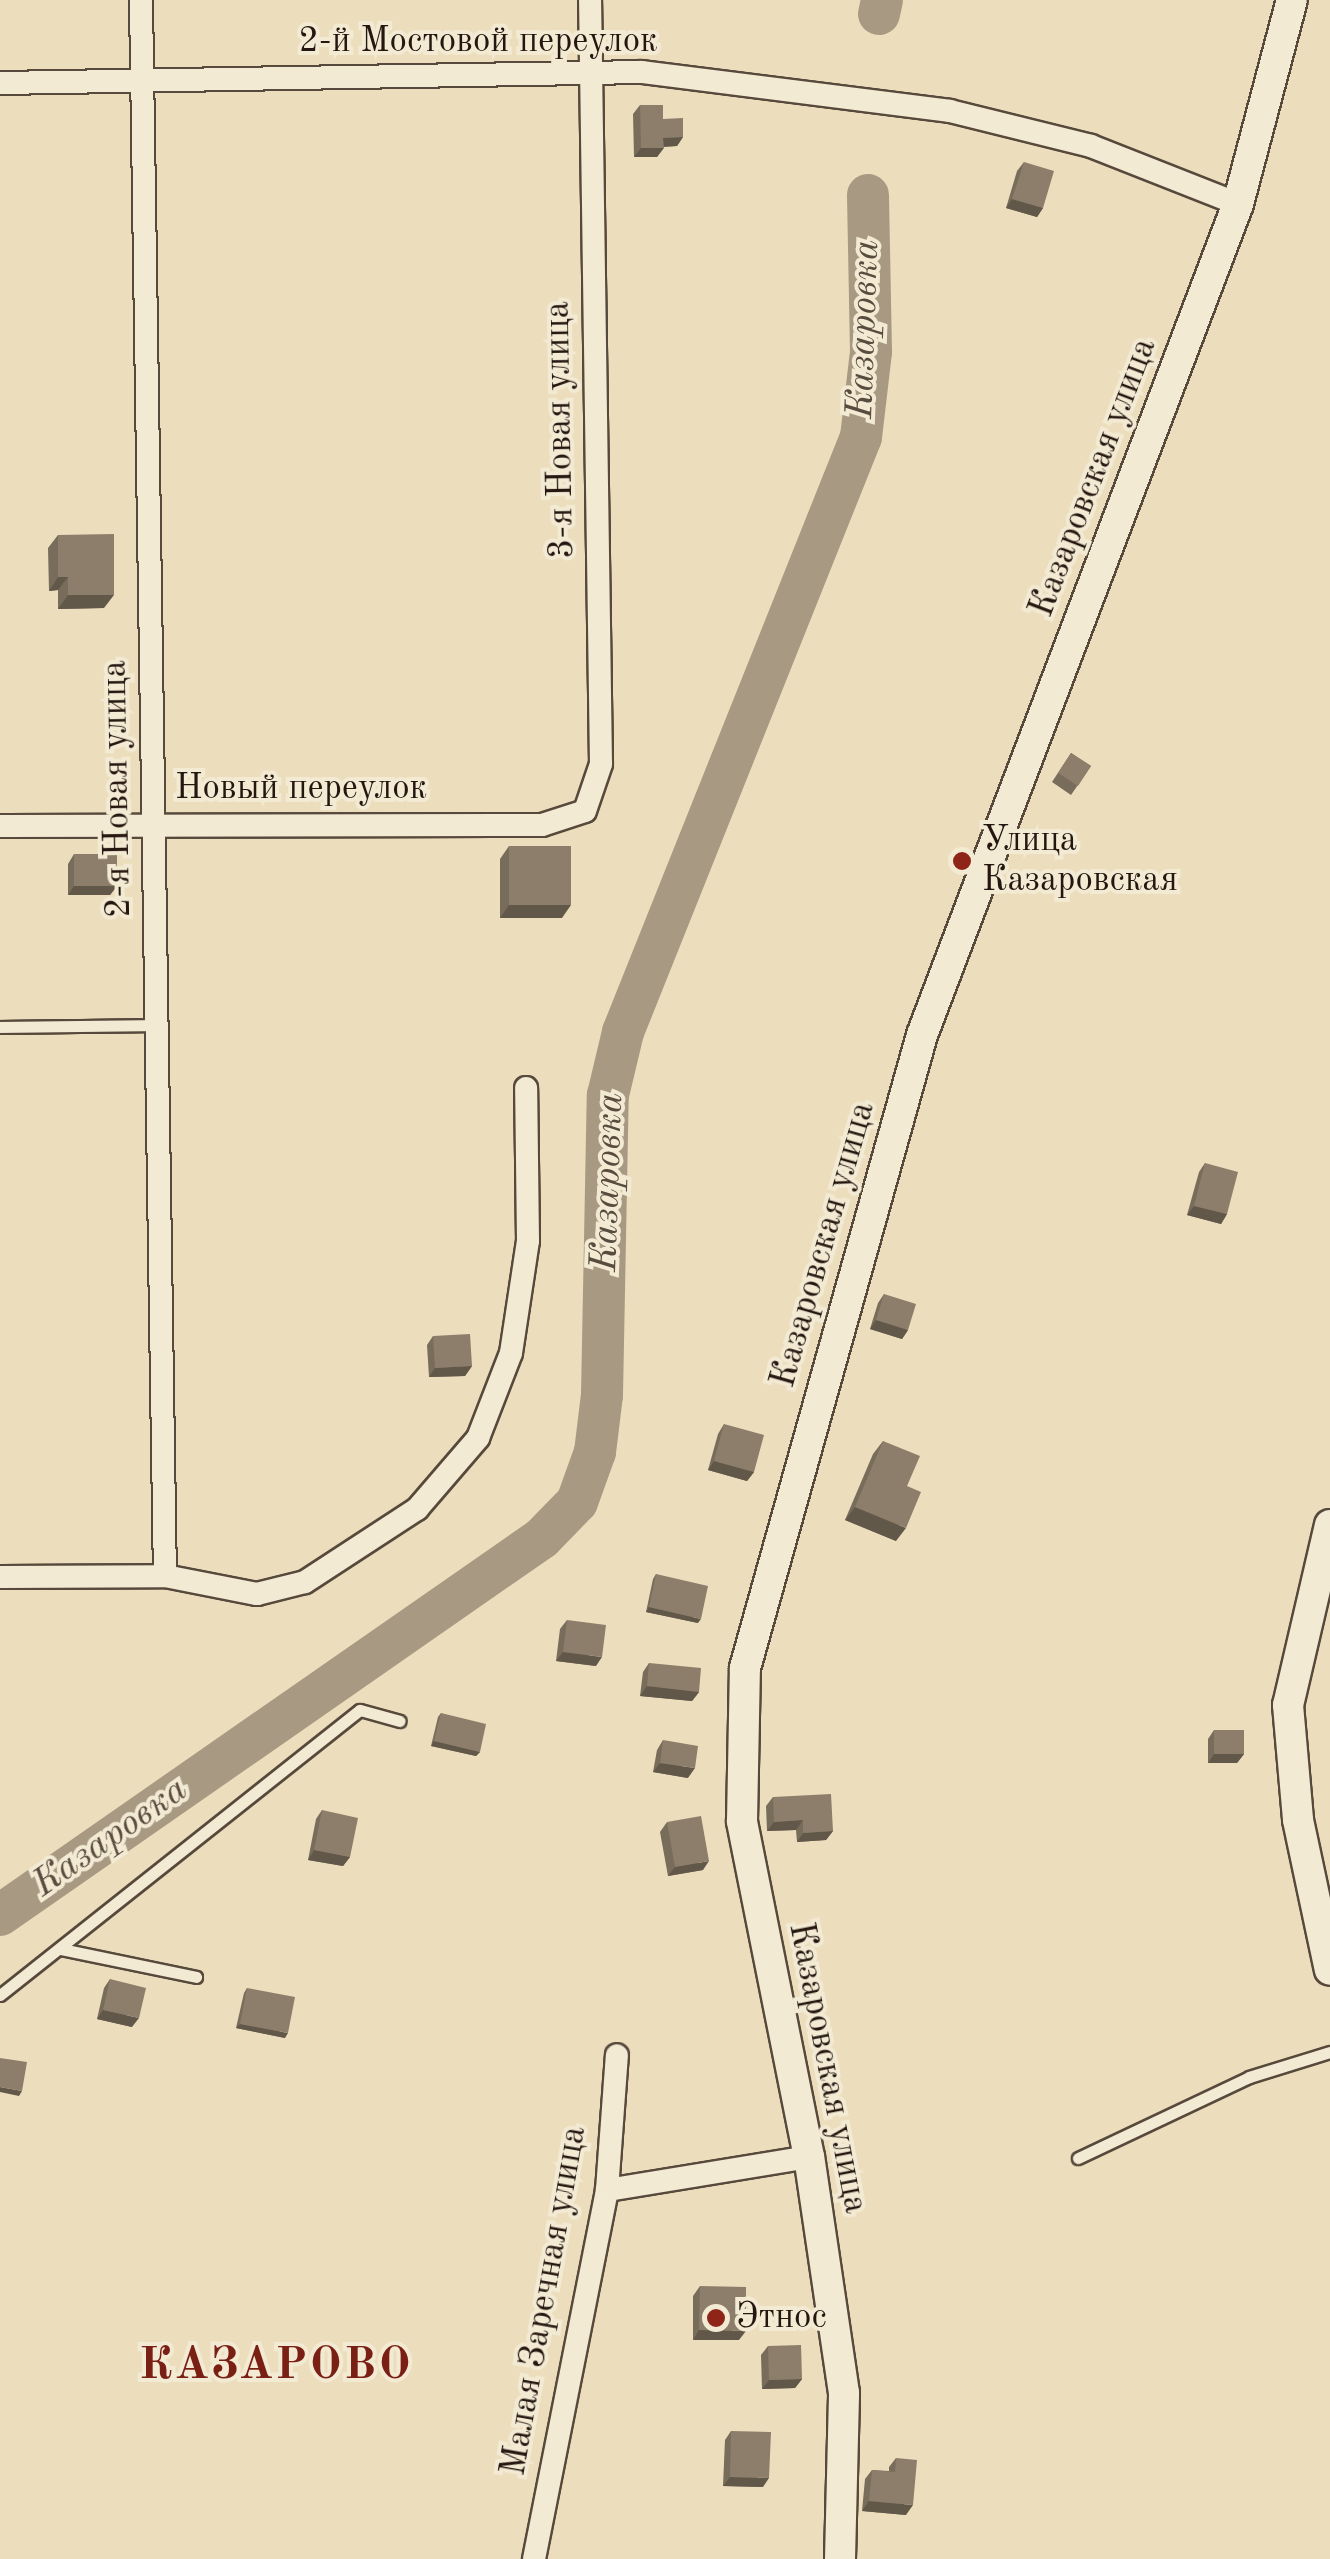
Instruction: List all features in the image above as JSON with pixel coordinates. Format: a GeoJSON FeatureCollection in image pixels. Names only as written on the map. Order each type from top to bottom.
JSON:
{"type":"FeatureCollection","features":[{"type":"Feature","properties":{"kind":"street","name":"2-я Новая улица"},"geometry":{"type":"LineString","coordinates":[[142,0],[165,1576]]}},
{"type":"Feature","properties":{"kind":"street","name":"3-я Новая улица"},"geometry":{"type":"LineString","coordinates":[[542,825],[585,811],[600,764],[590,0]]}},
{"type":"Feature","properties":{"kind":"street","name":"Казаровская улица"},"geometry":{"type":"LineString","coordinates":[[840,2559],[844,2393],[809,2158],[742,1821],[745,1668],[922,1035],[1238,204],[1292,0]]}},
{"type":"Feature","properties":{"kind":"street","name":"2-й Мостовой переулок"},"geometry":{"type":"LineString","coordinates":[[0,83],[642,72],[950,111],[1091,146],[1238,204]]}},
{"type":"Feature","properties":{"kind":"street","name":"Новый переулок"},"geometry":{"type":"LineString","coordinates":[[0,826],[542,825]]}},
{"type":"Feature","properties":{"kind":"street"},"geometry":{"type":"LineString","coordinates":[[0,1577],[165,1576],[258,1594],[305,1582],[417,1509],[478,1438],[511,1352],[528,1240],[526,1088]]}},
{"type":"Feature","properties":{"kind":"street"},"geometry":{"type":"LineString","coordinates":[[1330,1524],[1288,1704],[1298,1820],[1330,1970]]}},
{"type":"Feature","properties":{"kind":"street","name":"Малая Заречная улица"},"geometry":{"type":"LineString","coordinates":[[534,2559],[607,2190],[617,2054]]}},
{"type":"Feature","properties":{"kind":"street"},"geometry":{"type":"LineString","coordinates":[[607,2190],[809,2158]]}},
{"type":"Feature","properties":{"kind":"lane"},"geometry":{"type":"LineString","coordinates":[[0,1026],[157,1025]]}},
{"type":"Feature","properties":{"kind":"lane"},"geometry":{"type":"LineString","coordinates":[[0,1995],[360,1710],[400,1721]]}},
{"type":"Feature","properties":{"kind":"lane"},"geometry":{"type":"LineString","coordinates":[[61,1948],[196,1977]]}},
{"type":"Feature","properties":{"kind":"lane"},"geometry":{"type":"LineString","coordinates":[[1078,2158],[1249,2077],[1330,2052]]}},
{"type":"Feature","properties":{"kind":"building"},"geometry":{"type":"Polygon","coordinates":[[[640,105],[663,105],[663,119],[683,118],[683,137],[663,138],[664,148],[641,148],[640,105]]]}},
{"type":"Feature","properties":{"kind":"building"},"geometry":{"type":"Polygon","coordinates":[[[1024,162],[1054,171],[1043,208],[1012,199],[1024,162]]]}},
{"type":"Feature","properties":{"kind":"building"},"geometry":{"type":"Polygon","coordinates":[[[114,534],[114,595],[68,595],[68,577],[58,577],[58,535],[114,534]]]}},
{"type":"Feature","properties":{"kind":"building"},"geometry":{"type":"Polygon","coordinates":[[[1071,753],[1091,766],[1078,786],[1058,773],[1071,753]]]}},
{"type":"Feature","properties":{"kind":"building"},"geometry":{"type":"Polygon","coordinates":[[[509,846],[571,846],[571,905],[509,905],[509,846]]]}},
{"type":"Feature","properties":{"kind":"building"},"geometry":{"type":"Polygon","coordinates":[[[74,854],[117,854],[117,886],[74,886],[74,854]]]}},
{"type":"Feature","properties":{"kind":"building"},"geometry":{"type":"Polygon","coordinates":[[[1205,1163],[1238,1172],[1227,1214],[1194,1206],[1205,1163]]]}},
{"type":"Feature","properties":{"kind":"building"},"geometry":{"type":"Polygon","coordinates":[[[884,1294],[916,1304],[908,1330],[876,1320],[884,1294]]]}},
{"type":"Feature","properties":{"kind":"building"},"geometry":{"type":"Polygon","coordinates":[[[470,1334],[472,1366],[435,1368],[433,1336],[470,1334]]]}},
{"type":"Feature","properties":{"kind":"building"},"geometry":{"type":"Polygon","coordinates":[[[724,1424],[764,1435],[754,1472],[714,1461],[724,1424]]]}},
{"type":"Feature","properties":{"kind":"building"},"geometry":{"type":"Polygon","coordinates":[[[883,1441],[920,1456],[907,1486],[921,1492],[906,1528],[855,1507],[883,1441]]]}},
{"type":"Feature","properties":{"kind":"building"},"geometry":{"type":"Polygon","coordinates":[[[656,1574],[708,1586],[701,1619],[649,1607],[656,1574]]]}},
{"type":"Feature","properties":{"kind":"building"},"geometry":{"type":"Polygon","coordinates":[[[567,1620],[606,1625],[602,1657],[563,1652],[567,1620]]]}},
{"type":"Feature","properties":{"kind":"building"},"geometry":{"type":"Polygon","coordinates":[[[649,1663],[701,1668],[699,1692],[647,1686],[649,1663]]]}},
{"type":"Feature","properties":{"kind":"building"},"geometry":{"type":"Polygon","coordinates":[[[441,1713],[486,1724],[480,1752],[434,1741],[441,1713]]]}},
{"type":"Feature","properties":{"kind":"building"},"geometry":{"type":"Polygon","coordinates":[[[1214,1730],[1244,1730],[1244,1754],[1214,1754],[1214,1730]]]}},
{"type":"Feature","properties":{"kind":"building"},"geometry":{"type":"Polygon","coordinates":[[[663,1740],[698,1746],[695,1768],[660,1763],[663,1740]]]}},
{"type":"Feature","properties":{"kind":"building"},"geometry":{"type":"Polygon","coordinates":[[[831,1794],[833,1831],[803,1833],[803,1820],[774,1822],[773,1797],[831,1794]]]}},
{"type":"Feature","properties":{"kind":"building"},"geometry":{"type":"Polygon","coordinates":[[[322,1810],[358,1818],[350,1857],[314,1850],[322,1810]]]}},
{"type":"Feature","properties":{"kind":"building"},"geometry":{"type":"Polygon","coordinates":[[[701,1816],[709,1861],[675,1867],[667,1822],[701,1816]]]}},
{"type":"Feature","properties":{"kind":"building"},"geometry":{"type":"Polygon","coordinates":[[[110,1979],[146,1988],[139,2018],[103,2010],[110,1979]]]}},
{"type":"Feature","properties":{"kind":"building"},"geometry":{"type":"Polygon","coordinates":[[[247,1988],[295,1997],[288,2033],[240,2024],[247,1988]]]}},
{"type":"Feature","properties":{"kind":"building"},"geometry":{"type":"Polygon","coordinates":[[[0,2058],[27,2062],[22,2091],[0,2087],[0,2058]]]}},
{"type":"Feature","properties":{"kind":"building","name":"Этнос"},"geometry":{"type":"Polygon","coordinates":[[[700,2286],[746,2287],[746,2331],[699,2330],[700,2286]]]}},
{"type":"Feature","properties":{"kind":"building"},"geometry":{"type":"Polygon","coordinates":[[[801,2345],[802,2379],[769,2380],[768,2346],[801,2345]]]}},
{"type":"Feature","properties":{"kind":"building"},"geometry":{"type":"Polygon","coordinates":[[[731,2431],[771,2432],[769,2478],[730,2477],[731,2431]]]}},
{"type":"Feature","properties":{"kind":"building"},"geometry":{"type":"Polygon","coordinates":[[[896,2458],[917,2460],[913,2505],[869,2501],[872,2470],[895,2472],[896,2458]]]}},
{"type":"Feature","properties":{"kind":"waterway","name":"Казаровка"},"geometry":{"type":"LineString","coordinates":[[879,14],[882,0]]}},
{"type":"Feature","properties":{"kind":"waterway","name":"Казаровка"},"geometry":{"type":"LineString","coordinates":[[0,1915],[542,1538],[577,1502],[595,1452],[602,1395],[608,1095],[623,1032],[861,437],[871,352],[868,195]]}},
{"type":"Feature","properties":{"kind":"place","name":"Улица Казаровская"},"geometry":{"type":"Point","coordinates":[962,861]}},
{"type":"Feature","properties":{"kind":"place","name":"Этнос"},"geometry":{"type":"Point","coordinates":[716,2318]}},
{"type":"Feature","properties":{"kind":"district","name":"КАЗАРОВО"},"geometry":{"type":"Point","coordinates":[276,2367]}}]}
